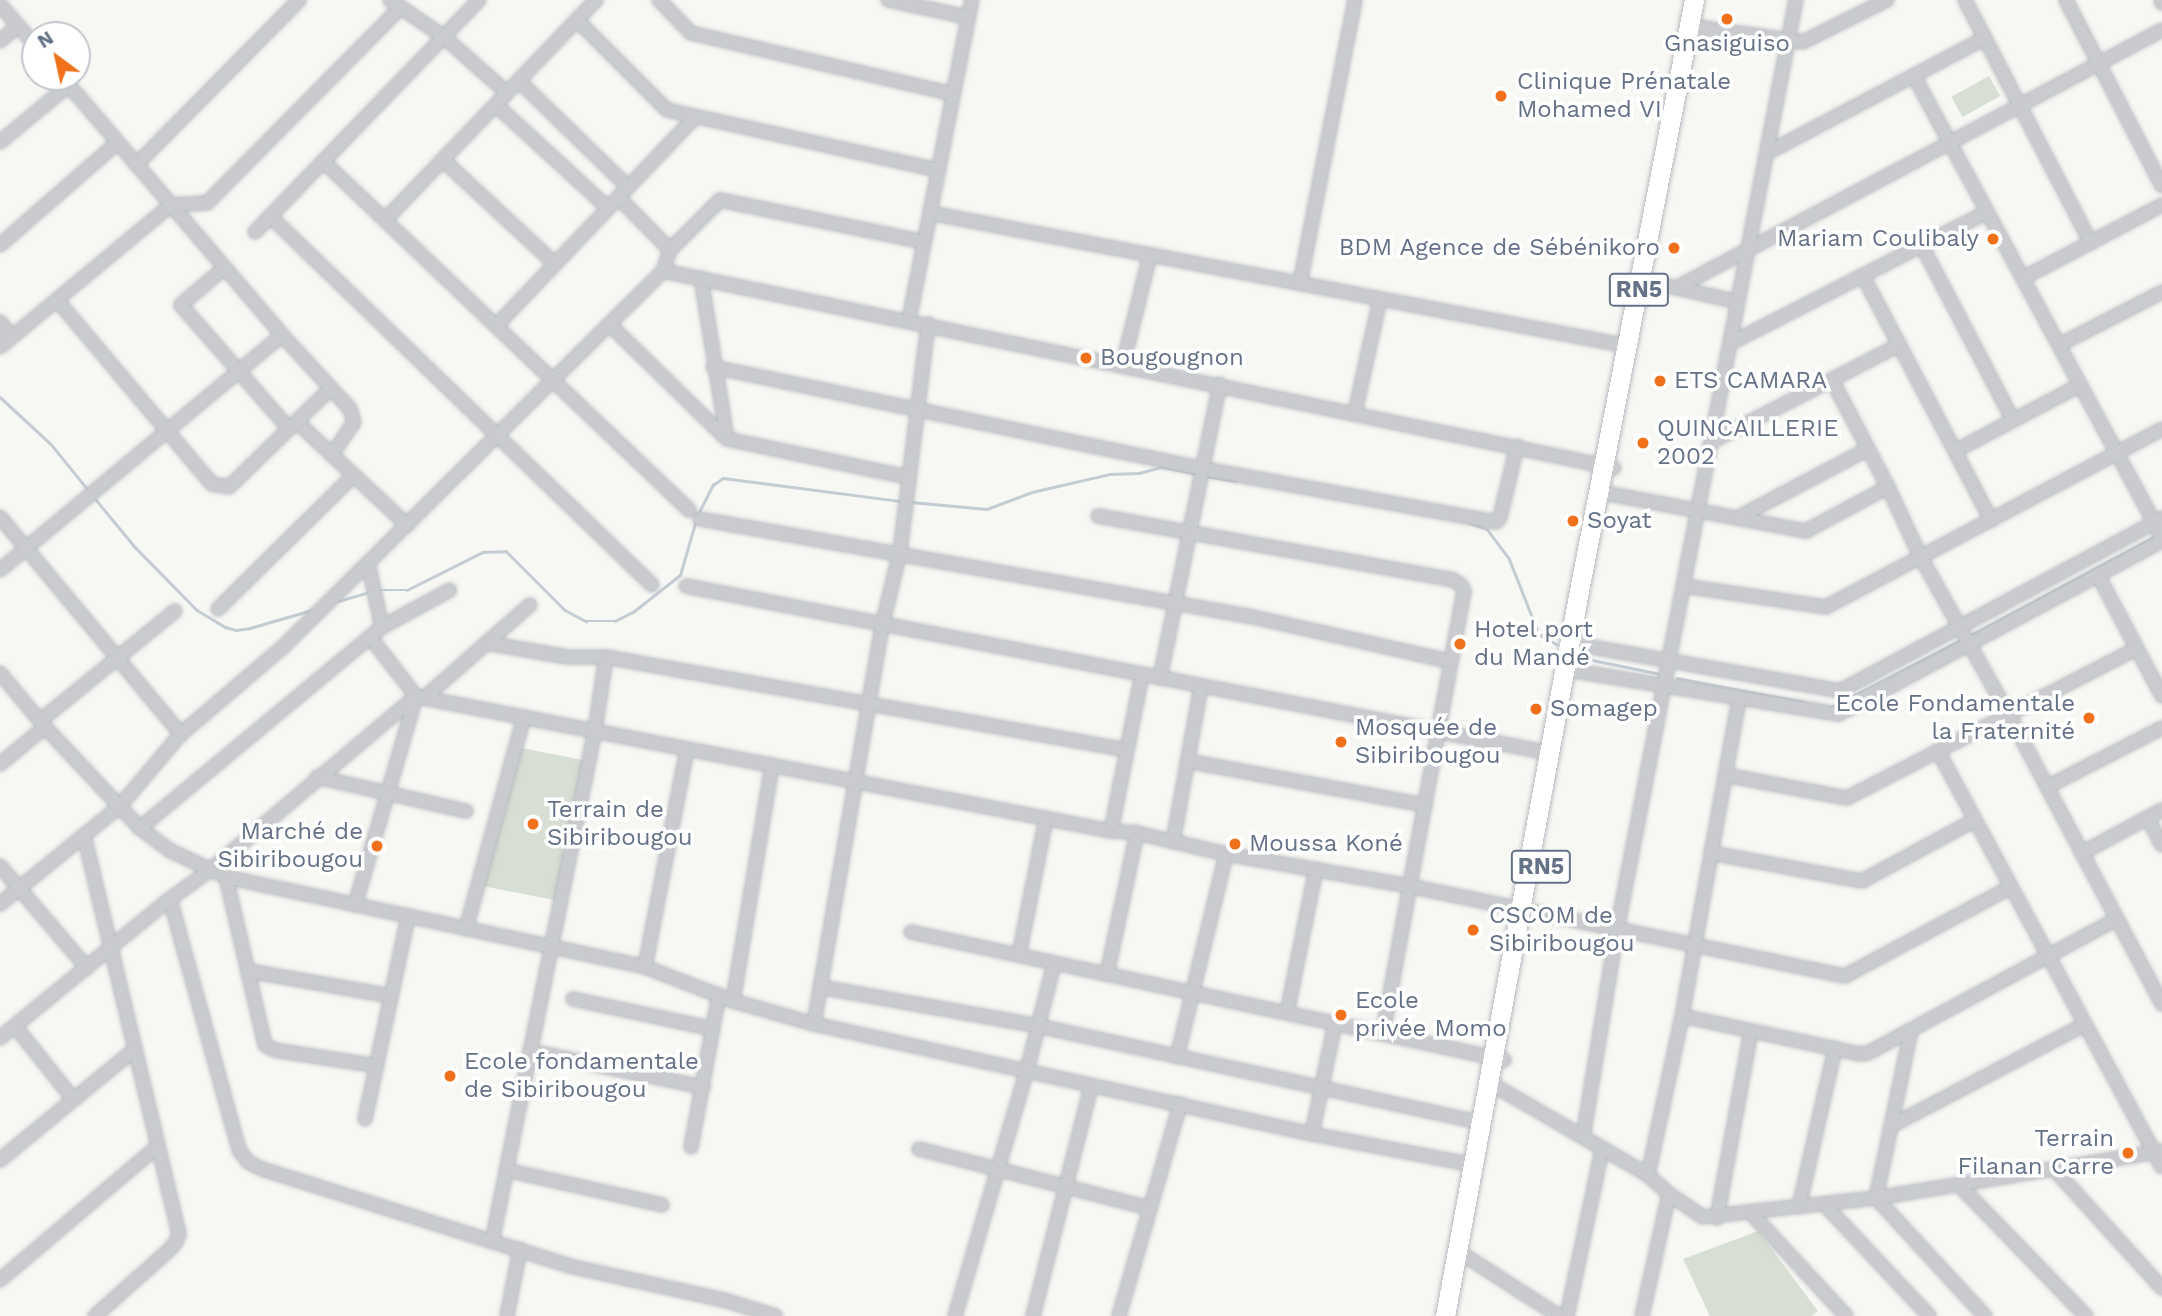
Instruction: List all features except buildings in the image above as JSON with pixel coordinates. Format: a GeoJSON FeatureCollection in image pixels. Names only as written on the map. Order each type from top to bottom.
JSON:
{"type":"FeatureCollection","features":[{"type":"Feature","properties":{"kind":"highway","name":"RN5"},"geometry":{"type":"LineString","coordinates":[[1528,910],[1550,753],[1609,467],[1651,282],[1695,27],[1694,0]]}},
{"type":"Feature","properties":{"kind":"highway","name":"RN5"},"geometry":{"type":"LineString","coordinates":[[1609,467],[1628,346],[1695,27],[1705,0]]}},
{"type":"Feature","properties":{"kind":"highway","name":"RN5"},"geometry":{"type":"LineString","coordinates":[[1458,1316],[1494,1086],[1580,645],[1604,492]]}},
{"type":"Feature","properties":{"kind":"highway","name":"RN5"},"geometry":{"type":"LineString","coordinates":[[1445,1316],[1482,1123],[1494,1086]]}},
{"type":"Feature","properties":{"kind":"street"},"geometry":{"type":"LineString","coordinates":[[136,165],[299,0]]}},
{"type":"Feature","properties":{"kind":"street"},"geometry":{"type":"LineString","coordinates":[[255,232],[480,0]]}},
{"type":"Feature","properties":{"kind":"street"},"geometry":{"type":"LineString","coordinates":[[385,220],[596,0]]}},
{"type":"Feature","properties":{"kind":"street"},"geometry":{"type":"LineString","coordinates":[[659,0],[691,33],[953,94]]}},
{"type":"Feature","properties":{"kind":"street"},"geometry":{"type":"LineString","coordinates":[[888,0],[968,17]]}},
{"type":"Feature","properties":{"kind":"street"},"geometry":{"type":"LineString","coordinates":[[909,320],[972,0]]}},
{"type":"Feature","properties":{"kind":"street"},"geometry":{"type":"LineString","coordinates":[[1300,282],[1355,0]]}},
{"type":"Feature","properties":{"kind":"street"},"geometry":{"type":"LineString","coordinates":[[1583,1137],[1617,930],[1796,0]]}},
{"type":"Feature","properties":{"kind":"street"},"geometry":{"type":"LineString","coordinates":[[1695,27],[1803,42],[1887,0]]}},
{"type":"Feature","properties":{"kind":"street"},"geometry":{"type":"LineString","coordinates":[[1965,0],[2091,243]]}},
{"type":"Feature","properties":{"kind":"street"},"geometry":{"type":"LineString","coordinates":[[2066,0],[2162,186]]}},
{"type":"Feature","properties":{"kind":"street"},"geometry":{"type":"LineString","coordinates":[[0,347],[171,205],[207,203],[394,4],[444,37],[507,93]]}},
{"type":"Feature","properties":{"kind":"street"},"geometry":{"type":"LineString","coordinates":[[0,5],[21,29]]}},
{"type":"Feature","properties":{"kind":"street"},"geometry":{"type":"LineString","coordinates":[[577,20],[667,110],[938,170]]}},
{"type":"Feature","properties":{"kind":"street"},"geometry":{"type":"LineString","coordinates":[[0,41],[18,26]]}},
{"type":"Feature","properties":{"kind":"street"},"geometry":{"type":"LineString","coordinates":[[1676,288],[2162,30]]}},
{"type":"Feature","properties":{"kind":"street"},"geometry":{"type":"LineString","coordinates":[[1767,153],[1984,38]]}},
{"type":"Feature","properties":{"kind":"street"},"geometry":{"type":"LineString","coordinates":[[1575,671],[1839,714],[2162,539],[2158,520],[2117,453],[1914,76]]}},
{"type":"Feature","properties":{"kind":"street"},"geometry":{"type":"LineString","coordinates":[[519,81],[628,187]]}},
{"type":"Feature","properties":{"kind":"street"},"geometry":{"type":"LineString","coordinates":[[0,142],[55,91]]}},
{"type":"Feature","properties":{"kind":"street"},"geometry":{"type":"LineString","coordinates":[[74,91],[282,335],[350,409],[355,422],[332,455]]}},
{"type":"Feature","properties":{"kind":"street"},"geometry":{"type":"LineString","coordinates":[[496,105],[608,208]]}},
{"type":"Feature","properties":{"kind":"street"},"geometry":{"type":"LineString","coordinates":[[496,326],[694,118]]}},
{"type":"Feature","properties":{"kind":"street"},"geometry":{"type":"LineString","coordinates":[[0,245],[117,143]]}},
{"type":"Feature","properties":{"kind":"street"},"geometry":{"type":"LineString","coordinates":[[443,160],[555,264]]}},
{"type":"Feature","properties":{"kind":"street"},"geometry":{"type":"LineString","coordinates":[[323,162],[689,510]]}},
{"type":"Feature","properties":{"kind":"street"},"geometry":{"type":"LineString","coordinates":[[618,197],[670,250]]}},
{"type":"Feature","properties":{"kind":"street"},"geometry":{"type":"LineString","coordinates":[[0,904],[119,807],[181,734],[283,647],[663,271],[670,250],[720,200],[924,242]]}},
{"type":"Feature","properties":{"kind":"street"},"geometry":{"type":"LineString","coordinates":[[2023,278],[2162,205]]}},
{"type":"Feature","properties":{"kind":"street"},"geometry":{"type":"LineString","coordinates":[[1731,342],[1987,212]]}},
{"type":"Feature","properties":{"kind":"street"},"geometry":{"type":"LineString","coordinates":[[930,213],[1628,346]]}},
{"type":"Feature","properties":{"kind":"street"},"geometry":{"type":"LineString","coordinates":[[270,216],[652,585]]}},
{"type":"Feature","properties":{"kind":"street"},"geometry":{"type":"LineString","coordinates":[[1922,246],[2013,420]]}},
{"type":"Feature","properties":{"kind":"street"},"geometry":{"type":"LineString","coordinates":[[1123,364],[1150,255]]}},
{"type":"Feature","properties":{"kind":"street"},"geometry":{"type":"LineString","coordinates":[[224,268],[181,305],[237,372],[407,525]]}},
{"type":"Feature","properties":{"kind":"street"},"geometry":{"type":"LineString","coordinates":[[663,271],[1220,384],[1609,467]]}},
{"type":"Feature","properties":{"kind":"street"},"geometry":{"type":"LineString","coordinates":[[1863,276],[1991,520]]}},
{"type":"Feature","properties":{"kind":"street"},"geometry":{"type":"LineString","coordinates":[[701,278],[713,367],[727,439]]}},
{"type":"Feature","properties":{"kind":"street"},"geometry":{"type":"LineString","coordinates":[[1651,282],[1738,302]]}},
{"type":"Feature","properties":{"kind":"street"},"geometry":{"type":"LineString","coordinates":[[2059,345],[2162,292]]}},
{"type":"Feature","properties":{"kind":"street"},"geometry":{"type":"LineString","coordinates":[[1355,412],[1380,299]]}},
{"type":"Feature","properties":{"kind":"street"},"geometry":{"type":"LineString","coordinates":[[57,300],[212,484],[229,486],[238,479],[331,388]]}},
{"type":"Feature","properties":{"kind":"street"},"geometry":{"type":"LineString","coordinates":[[0,323],[12,337]]}},
{"type":"Feature","properties":{"kind":"street"},"geometry":{"type":"LineString","coordinates":[[609,324],[727,439],[907,477]]}},
{"type":"Feature","properties":{"kind":"street"},"geometry":{"type":"LineString","coordinates":[[814,1024],[882,626],[900,552],[907,477],[928,324]]}},
{"type":"Feature","properties":{"kind":"street"},"geometry":{"type":"LineString","coordinates":[[0,570],[282,335]]}},
{"type":"Feature","properties":{"kind":"street"},"geometry":{"type":"LineString","coordinates":[[1711,442],[1899,345]]}},
{"type":"Feature","properties":{"kind":"street"},"geometry":{"type":"LineString","coordinates":[[713,367],[1204,469],[1496,522],[1500,517],[1517,446]]}},
{"type":"Feature","properties":{"kind":"street"},"geometry":{"type":"LineString","coordinates":[[1832,380],[1888,487],[1920,556],[2009,715],[2162,1004]]}},
{"type":"Feature","properties":{"kind":"street"},"geometry":{"type":"LineString","coordinates":[[1160,678],[1220,384]]}},
{"type":"Feature","properties":{"kind":"street"},"geometry":{"type":"LineString","coordinates":[[1955,451],[2080,385]]}},
{"type":"Feature","properties":{"kind":"street"},"geometry":{"type":"LineString","coordinates":[[1684,586],[1826,607],[2162,429]]}},
{"type":"Feature","properties":{"kind":"street"},"geometry":{"type":"LineString","coordinates":[[1739,517],[1868,449]]}},
{"type":"Feature","properties":{"kind":"street"},"geometry":{"type":"LineString","coordinates":[[218,609],[354,475]]}},
{"type":"Feature","properties":{"kind":"street"},"geometry":{"type":"LineString","coordinates":[[1604,492],[1699,508],[1807,531],[1888,487]]}},
{"type":"Feature","properties":{"kind":"street"},"geometry":{"type":"LineString","coordinates":[[1098,516],[1453,580],[1464,591],[1382,1034]]}},
{"type":"Feature","properties":{"kind":"street"},"geometry":{"type":"LineString","coordinates":[[0,517],[181,734]]}},
{"type":"Feature","properties":{"kind":"street"},"geometry":{"type":"LineString","coordinates":[[700,519],[900,552],[1175,603],[1449,661]]}},
{"type":"Feature","properties":{"kind":"street"},"geometry":{"type":"LineString","coordinates":[[1580,645],[1840,691],[2158,520]]}},
{"type":"Feature","properties":{"kind":"street"},"geometry":{"type":"LineString","coordinates":[[368,563],[382,627]]}},
{"type":"Feature","properties":{"kind":"street"},"geometry":{"type":"LineString","coordinates":[[2098,575],[2162,696]]}},
{"type":"Feature","properties":{"kind":"street"},"geometry":{"type":"LineString","coordinates":[[685,586],[1550,753]]}},
{"type":"Feature","properties":{"kind":"street"},"geometry":{"type":"LineString","coordinates":[[140,828],[382,627],[450,590]]}},
{"type":"Feature","properties":{"kind":"street"},"geometry":{"type":"LineString","coordinates":[[0,1038],[170,899],[209,871],[317,777],[420,697],[530,605]]}},
{"type":"Feature","properties":{"kind":"street"},"geometry":{"type":"LineString","coordinates":[[0,764],[118,658],[175,611]]}},
{"type":"Feature","properties":{"kind":"street"},"geometry":{"type":"LineString","coordinates":[[370,637],[420,697],[1046,819],[1137,833],[1226,854],[1409,886],[1845,976],[2011,887]]}},
{"type":"Feature","properties":{"kind":"street"},"geometry":{"type":"LineString","coordinates":[[486,643],[568,657],[606,657],[1127,750]]}},
{"type":"Feature","properties":{"kind":"street"},"geometry":{"type":"LineString","coordinates":[[1725,775],[1847,798],[2137,648]]}},
{"type":"Feature","properties":{"kind":"street"},"geometry":{"type":"LineString","coordinates":[[492,1242],[595,730],[606,657]]}},
{"type":"Feature","properties":{"kind":"street"},"geometry":{"type":"LineString","coordinates":[[0,673],[43,724],[140,828],[170,851],[226,877],[645,967],[733,1000],[814,1024],[1312,1134],[1474,1166]]}},
{"type":"Feature","properties":{"kind":"street"},"geometry":{"type":"LineString","coordinates":[[1111,831],[1142,674]]}},
{"type":"Feature","properties":{"kind":"street"},"geometry":{"type":"LineString","coordinates":[[1173,842],[1201,686]]}},
{"type":"Feature","properties":{"kind":"street"},"geometry":{"type":"LineString","coordinates":[[355,905],[387,795],[420,697]]}},
{"type":"Feature","properties":{"kind":"street"},"geometry":{"type":"LineString","coordinates":[[1648,1175],[1682,1016],[1739,699]]}},
{"type":"Feature","properties":{"kind":"street"},"geometry":{"type":"LineString","coordinates":[[466,929],[524,717]]}},
{"type":"Feature","properties":{"kind":"street"},"geometry":{"type":"LineString","coordinates":[[2047,787],[2162,728]]}},
{"type":"Feature","properties":{"kind":"street"},"geometry":{"type":"LineString","coordinates":[[645,967],[687,749]]}},
{"type":"Feature","properties":{"kind":"street"},"geometry":{"type":"LineString","coordinates":[[1938,751],[2085,1024],[2158,1151],[2162,1167]]}},
{"type":"Feature","properties":{"kind":"street"},"geometry":{"type":"LineString","coordinates":[[1187,761],[1425,805]]}},
{"type":"Feature","properties":{"kind":"street"},"geometry":{"type":"LineString","coordinates":[[733,1000],[772,765]]}},
{"type":"Feature","properties":{"kind":"street"},"geometry":{"type":"LineString","coordinates":[[317,777],[466,811]]}},
{"type":"Feature","properties":{"kind":"street"},"geometry":{"type":"LineString","coordinates":[[2082,853],[2162,810]]}},
{"type":"Feature","properties":{"kind":"street"},"geometry":{"type":"LineString","coordinates":[[2148,818],[2162,845]]}},
{"type":"Feature","properties":{"kind":"street"},"geometry":{"type":"LineString","coordinates":[[1018,956],[1046,819]]}},
{"type":"Feature","properties":{"kind":"street"},"geometry":{"type":"LineString","coordinates":[[1711,853],[1862,881],[1975,820]]}},
{"type":"Feature","properties":{"kind":"street"},"geometry":{"type":"LineString","coordinates":[[1107,974],[1137,833]]}},
{"type":"Feature","properties":{"kind":"street"},"geometry":{"type":"LineString","coordinates":[[84,835],[157,1147],[178,1225],[176,1242],[95,1316]]}},
{"type":"Feature","properties":{"kind":"street"},"geometry":{"type":"LineString","coordinates":[[1177,1057],[1226,854]]}},
{"type":"Feature","properties":{"kind":"street"},"geometry":{"type":"LineString","coordinates":[[0,866],[87,968]]}},
{"type":"Feature","properties":{"kind":"street"},"geometry":{"type":"LineString","coordinates":[[1287,1013],[1316,869]]}},
{"type":"Feature","properties":{"kind":"street"},"geometry":{"type":"LineString","coordinates":[[226,877],[250,971],[265,1045],[269,1048],[377,1066]]}},
{"type":"Feature","properties":{"kind":"street"},"geometry":{"type":"LineString","coordinates":[[170,899],[239,1150],[248,1162],[262,1169],[569,1266],[724,1300],[776,1316]]}},
{"type":"Feature","properties":{"kind":"street"},"geometry":{"type":"LineString","coordinates":[[365,1119],[408,916]]}},
{"type":"Feature","properties":{"kind":"street"},"geometry":{"type":"LineString","coordinates":[[1682,1016],[1859,1054],[1868,1053],[2117,919]]}},
{"type":"Feature","properties":{"kind":"street"},"geometry":{"type":"LineString","coordinates":[[911,932],[1500,1059]]}},
{"type":"Feature","properties":{"kind":"street"},"geometry":{"type":"LineString","coordinates":[[955,1316],[999,1170],[1054,964]]}},
{"type":"Feature","properties":{"kind":"street"},"geometry":{"type":"LineString","coordinates":[[250,971],[391,996]]}},
{"type":"Feature","properties":{"kind":"street"},"geometry":{"type":"LineString","coordinates":[[820,987],[1038,1026],[1482,1123]]}},
{"type":"Feature","properties":{"kind":"street"},"geometry":{"type":"LineString","coordinates":[[691,1147],[719,995]]}},
{"type":"Feature","properties":{"kind":"street"},"geometry":{"type":"LineString","coordinates":[[573,999],[713,1029]]}},
{"type":"Feature","properties":{"kind":"street"},"geometry":{"type":"LineString","coordinates":[[1312,1134],[1335,1023]]}},
{"type":"Feature","properties":{"kind":"street"},"geometry":{"type":"LineString","coordinates":[[1891,1126],[2085,1024]]}},
{"type":"Feature","properties":{"kind":"street"},"geometry":{"type":"LineString","coordinates":[[15,1026],[73,1099]]}},
{"type":"Feature","properties":{"kind":"street"},"geometry":{"type":"LineString","coordinates":[[1717,1218],[1751,1031]]}},
{"type":"Feature","properties":{"kind":"street"},"geometry":{"type":"LineString","coordinates":[[1876,1198],[1911,1031]]}},
{"type":"Feature","properties":{"kind":"street"},"geometry":{"type":"LineString","coordinates":[[1799,1208],[1835,1048]]}},
{"type":"Feature","properties":{"kind":"street"},"geometry":{"type":"LineString","coordinates":[[0,1160],[135,1049]]}},
{"type":"Feature","properties":{"kind":"street"},"geometry":{"type":"LineString","coordinates":[[530,1051],[703,1087]]}},
{"type":"Feature","properties":{"kind":"street"},"geometry":{"type":"LineString","coordinates":[[1033,1316],[1091,1086]]}},
{"type":"Feature","properties":{"kind":"street"},"geometry":{"type":"LineString","coordinates":[[1494,1086],[1648,1175],[1669,1195],[1703,1217],[1717,1218],[1960,1186],[2158,1151]]}},
{"type":"Feature","properties":{"kind":"street"},"geometry":{"type":"LineString","coordinates":[[1119,1316],[1180,1104]]}},
{"type":"Feature","properties":{"kind":"street"},"geometry":{"type":"LineString","coordinates":[[0,1280],[157,1147]]}},
{"type":"Feature","properties":{"kind":"street"},"geometry":{"type":"LineString","coordinates":[[919,1149],[1149,1208]]}},
{"type":"Feature","properties":{"kind":"street"},"geometry":{"type":"LineString","coordinates":[[1567,1316],[1602,1150]]}},
{"type":"Feature","properties":{"kind":"street"},"geometry":{"type":"LineString","coordinates":[[2054,1169],[2162,1288]]}},
{"type":"Feature","properties":{"kind":"street"},"geometry":{"type":"LineString","coordinates":[[506,1170],[662,1205]]}},
{"type":"Feature","properties":{"kind":"street"},"geometry":{"type":"LineString","coordinates":[[1960,1186],[2085,1316]]}},
{"type":"Feature","properties":{"kind":"street"},"geometry":{"type":"LineString","coordinates":[[1642,1316],[1669,1195]]}},
{"type":"Feature","properties":{"kind":"street"},"geometry":{"type":"LineString","coordinates":[[1876,1198],[1985,1316]]}},
{"type":"Feature","properties":{"kind":"street"},"geometry":{"type":"LineString","coordinates":[[1824,1204],[1929,1316]]}},
{"type":"Feature","properties":{"kind":"street"},"geometry":{"type":"LineString","coordinates":[[1751,1213],[1846,1316]]}},
{"type":"Feature","properties":{"kind":"street"},"geometry":{"type":"LineString","coordinates":[[507,1316],[520,1249]]}},
{"type":"Feature","properties":{"kind":"street"},"geometry":{"type":"LineString","coordinates":[[1467,1257],[1559,1316]]}},
{"type":"Feature","properties":{"kind":"street"},"geometry":{"type":"LineString","coordinates":[[1826,1316],[1836,1306]]}},
{"type":"Feature","properties":{"kind":"shaded area"},"geometry":{"type":"Polygon","coordinates":[[[1989,76],[2000,96],[1963,117],[1951,97],[1989,76]]]}},
{"type":"Feature","properties":{"kind":"shaded area","name":"Terrain de Sibiribougou"},"geometry":{"type":"Polygon","coordinates":[[[511,746],[586,761],[558,901],[484,886],[511,746]]]}},
{"type":"Feature","properties":{"kind":"shaded area"},"geometry":{"type":"Polygon","coordinates":[[[1758,1231],[1818,1311],[1812,1316],[1710,1316],[1683,1259],[1758,1231]]]}},
{"type":"Feature","properties":{"kind":"waterway"},"geometry":{"type":"LineString","coordinates":[[0,397],[51,444],[89,491]]}},
{"type":"Feature","properties":{"kind":"waterway"},"geometry":{"type":"LineString","coordinates":[[911,502],[987,509],[1032,492],[1110,474],[1139,473],[1162,467],[1198,474]]}},
{"type":"Feature","properties":{"kind":"waterway"},"geometry":{"type":"LineString","coordinates":[[1205,476],[1236,481]]}},
{"type":"Feature","properties":{"kind":"waterway"},"geometry":{"type":"LineString","coordinates":[[698,514],[713,485],[723,478],[901,501]]}},
{"type":"Feature","properties":{"kind":"waterway"},"geometry":{"type":"LineString","coordinates":[[93,496],[135,547],[197,610],[225,627],[236,630],[250,628],[312,610]]}},
{"type":"Feature","properties":{"kind":"waterway"},"geometry":{"type":"LineString","coordinates":[[378,590],[407,590],[483,552],[506,551],[565,610],[586,621],[615,621],[633,612],[680,575],[696,520]]}},
{"type":"Feature","properties":{"kind":"waterway"},"geometry":{"type":"LineString","coordinates":[[1470,523],[1487,529],[1509,558],[1539,634],[1556,644]]}},
{"type":"Feature","properties":{"kind":"waterway"},"geometry":{"type":"LineString","coordinates":[[1971,635],[2154,537]]}},
{"type":"Feature","properties":{"kind":"waterway"},"geometry":{"type":"LineString","coordinates":[[338,601],[366,593]]}},
{"type":"Feature","properties":{"kind":"waterway"},"geometry":{"type":"LineString","coordinates":[[1831,707],[1960,640]]}},
{"type":"Feature","properties":{"kind":"waterway"},"geometry":{"type":"LineString","coordinates":[[1592,660],[1661,674]]}},
{"type":"Feature","properties":{"kind":"waterway"},"geometry":{"type":"LineString","coordinates":[[1677,678],[1804,702]]}},
{"type":"Feature","properties":{"kind":"place","name":"Gnasiguiso"},"geometry":{"type":"Point","coordinates":[1727,19]}},
{"type":"Feature","properties":{"kind":"place","name":"Clinique Prénatale Mohamed VI"},"geometry":{"type":"Point","coordinates":[1501,96]}},
{"type":"Feature","properties":{"kind":"place","name":"Mariam Coulibaly"},"geometry":{"type":"Point","coordinates":[1993,239]}},
{"type":"Feature","properties":{"kind":"place","name":"BDM Agence de Sébénikoro"},"geometry":{"type":"Point","coordinates":[1674,248]}},
{"type":"Feature","properties":{"kind":"place","name":"Bougougnon"},"geometry":{"type":"Point","coordinates":[1086,358]}},
{"type":"Feature","properties":{"kind":"place","name":"ETS CAMARA"},"geometry":{"type":"Point","coordinates":[1660,381]}},
{"type":"Feature","properties":{"kind":"place","name":"QUINCAILLERIE 2002"},"geometry":{"type":"Point","coordinates":[1643,443]}},
{"type":"Feature","properties":{"kind":"place","name":"Soyat"},"geometry":{"type":"Point","coordinates":[1573,521]}},
{"type":"Feature","properties":{"kind":"place","name":"Hotel port du Mandé"},"geometry":{"type":"Point","coordinates":[1460,644]}},
{"type":"Feature","properties":{"kind":"place","name":"Somagep"},"geometry":{"type":"Point","coordinates":[1536,709]}},
{"type":"Feature","properties":{"kind":"place","name":"Ecole Fondamentale la Fraternité"},"geometry":{"type":"Point","coordinates":[2089,718]}},
{"type":"Feature","properties":{"kind":"place","name":"Mosquée de Sibiribougou"},"geometry":{"type":"Point","coordinates":[1341,742]}},
{"type":"Feature","properties":{"kind":"place","name":"Terrain de Sibiribougou"},"geometry":{"type":"Point","coordinates":[533,824]}},
{"type":"Feature","properties":{"kind":"place","name":"Moussa Koné"},"geometry":{"type":"Point","coordinates":[1235,844]}},
{"type":"Feature","properties":{"kind":"place","name":"Marché de Sibiribougou"},"geometry":{"type":"Point","coordinates":[377,846]}},
{"type":"Feature","properties":{"kind":"place","name":"CSCOM de Sibiribougou"},"geometry":{"type":"Point","coordinates":[1473,930]}},
{"type":"Feature","properties":{"kind":"place","name":"Ecole privée Momo"},"geometry":{"type":"Point","coordinates":[1341,1015]}},
{"type":"Feature","properties":{"kind":"place","name":"Ecole fondamentale de Sibiribougou"},"geometry":{"type":"Point","coordinates":[450,1076]}},
{"type":"Feature","properties":{"kind":"place","name":"Terrain Filanan Carre"},"geometry":{"type":"Point","coordinates":[2128,1153]}}]}
